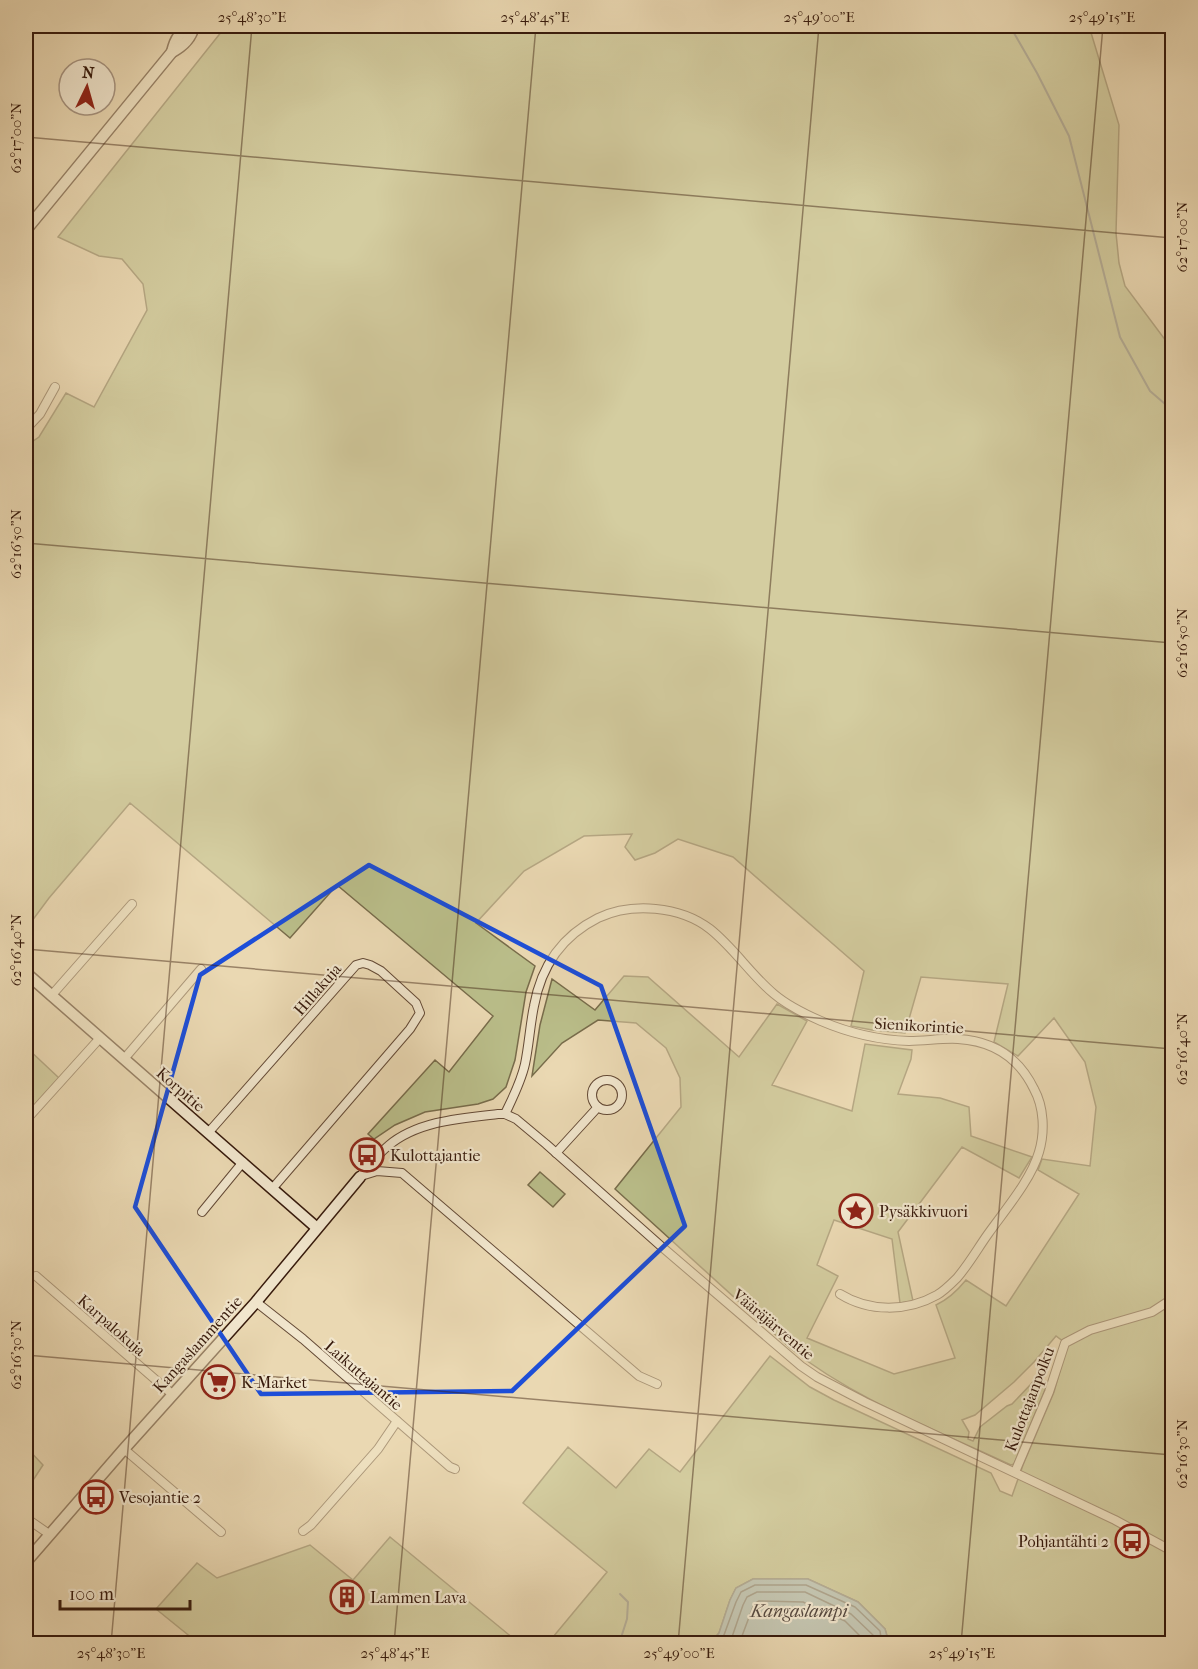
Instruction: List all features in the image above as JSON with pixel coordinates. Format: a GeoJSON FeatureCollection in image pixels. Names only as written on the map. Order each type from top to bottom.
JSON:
{"type":"FeatureCollection","features":[{"type":"Feature","properties":{"kind":"street"},"geometry":{"type":"LineString","coordinates":[[26,230],[172,52],[189,39],[194,26]]}},
{"type":"Feature","properties":{"kind":"street"},"geometry":{"type":"LineString","coordinates":[[26,429],[39,414],[55,387]]}},
{"type":"Feature","properties":{"kind":"street"},"geometry":{"type":"LineString","coordinates":[[51,996],[132,904]]}},
{"type":"Feature","properties":{"kind":"street","name":"Sienikorintie"},"geometry":{"type":"LineString","coordinates":[[505,1114],[519,1086],[534,1004],[550,960],[562,944],[582,928],[618,911],[634,909],[668,911],[685,916],[708,928],[776,995],[802,1012],[825,1022],[871,1037],[909,1041],[958,1039],[979,1042],[1007,1055],[1022,1067],[1036,1091],[1043,1130],[1039,1153],[1027,1178],[958,1277],[940,1294],[912,1306],[879,1308],[859,1303],[840,1294]]}},
{"type":"Feature","properties":{"kind":"street","name":"Hillakuja"},"geometry":{"type":"LineString","coordinates":[[208,1132],[356,965],[363,963],[370,965],[416,1003],[420,1013],[410,1029],[272,1189]]}},
{"type":"Feature","properties":{"kind":"street"},"geometry":{"type":"LineString","coordinates":[[124,1059],[201,969]]}},
{"type":"Feature","properties":{"kind":"street","name":"Korpitie"},"geometry":{"type":"LineString","coordinates":[[26,973],[317,1227]]}},
{"type":"Feature","properties":{"kind":"street"},"geometry":{"type":"LineString","coordinates":[[26,1120],[100,1038]]}},
{"type":"Feature","properties":{"kind":"street"},"geometry":{"type":"LineString","coordinates":[[556,1153],[598,1107]]}},
{"type":"Feature","properties":{"kind":"street","name":"Vääräjärventie"},"geometry":{"type":"LineString","coordinates":[[505,1114],[516,1119],[662,1247],[801,1366],[817,1377],[1115,1520],[1173,1551]]}},
{"type":"Feature","properties":{"kind":"street","name":"Kangaslammentie"},"geometry":{"type":"LineString","coordinates":[[26,1562],[172,1394],[256,1302],[317,1227],[389,1145],[411,1131],[433,1124],[505,1114]]}},
{"type":"Feature","properties":{"kind":"street"},"geometry":{"type":"LineString","coordinates":[[201,1212],[243,1162]]}},
{"type":"Feature","properties":{"kind":"street"},"geometry":{"type":"LineString","coordinates":[[360,1177],[377,1171],[402,1173],[639,1376],[657,1384]]}},
{"type":"Feature","properties":{"kind":"street","name":"Karpalokuja"},"geometry":{"type":"LineString","coordinates":[[36,1276],[172,1394]]}},
{"type":"Feature","properties":{"kind":"street","name":"Kulottajanpolku"},"geometry":{"type":"LineString","coordinates":[[1015,1473],[1049,1392],[1065,1343],[1090,1330],[1152,1312],[1173,1299]]}},
{"type":"Feature","properties":{"kind":"street","name":"Laikuttajantie"},"geometry":{"type":"LineString","coordinates":[[256,1302],[455,1469]]}},
{"type":"Feature","properties":{"kind":"street"},"geometry":{"type":"LineString","coordinates":[[303,1531],[311,1525],[378,1449],[397,1421]]}},
{"type":"Feature","properties":{"kind":"street"},"geometry":{"type":"LineString","coordinates":[[124,1449],[221,1532]]}},
{"type":"Feature","properties":{"kind":"street"},"geometry":{"type":"LineString","coordinates":[[26,1518],[49,1534]]}},
{"type":"Feature","properties":{"kind":"highlighted area"},"geometry":{"type":"Polygon","coordinates":[[[369,865],[601,986],[685,1226],[512,1391],[261,1394],[135,1207],[200,975],[369,865]]]}},
{"type":"Feature","properties":{"kind":"green space"},"geometry":{"type":"Polygon","coordinates":[[[226,26],[1089,26],[1119,125],[1116,233],[1119,263],[1125,286],[1172,349],[1172,1547],[1166,1554],[1172,1559],[1172,1643],[889,1643],[885,1629],[858,1602],[808,1579],[753,1579],[736,1588],[719,1633],[710,1643],[548,1643],[607,1572],[523,1503],[568,1447],[616,1488],[649,1449],[680,1472],[770,1356],[810,1387],[834,1400],[991,1473],[1000,1491],[1012,1496],[1054,1392],[1066,1349],[1064,1342],[1056,1336],[1014,1382],[975,1415],[962,1420],[969,1432],[968,1439],[973,1441],[980,1427],[1012,1404],[1034,1381],[1039,1379],[1046,1382],[1047,1385],[1014,1464],[1011,1465],[869,1399],[815,1367],[790,1348],[615,1189],[681,1107],[680,1078],[666,1048],[636,1023],[598,1020],[562,1043],[532,1076],[540,1025],[552,979],[595,1010],[624,976],[648,977],[739,1057],[777,1004],[807,1021],[772,1085],[852,1111],[865,1044],[912,1050],[898,1094],[940,1098],[969,1107],[971,1136],[1032,1157],[1019,1178],[962,1147],[898,1232],[913,1301],[900,1303],[892,1239],[834,1220],[817,1265],[838,1276],[807,1338],[894,1374],[955,1358],[936,1305],[945,1300],[966,1280],[1006,1306],[1079,1194],[1038,1170],[1042,1159],[1090,1166],[1096,1107],[1085,1062],[1054,1018],[1018,1056],[994,1042],[1008,984],[921,977],[905,1033],[851,1026],[864,971],[733,857],[678,839],[655,853],[635,860],[625,847],[632,834],[584,836],[524,871],[476,923],[535,966],[526,992],[515,1060],[506,1087],[493,1099],[478,1104],[425,1112],[395,1125],[374,1139],[368,1134],[435,1060],[449,1072],[493,1016],[337,885],[290,938],[130,803],[49,898],[26,929],[26,446],[39,437],[66,393],[94,407],[147,310],[143,284],[122,259],[99,256],[58,237],[226,26]]]}},
{"type":"Feature","properties":{"kind":"green space"},"geometry":{"type":"Polygon","coordinates":[[[26,1047],[59,1078],[26,1115],[26,1047]]]}},
{"type":"Feature","properties":{"kind":"green space"},"geometry":{"type":"Polygon","coordinates":[[[540,1172],[565,1194],[553,1207],[528,1185],[540,1172]]]}},
{"type":"Feature","properties":{"kind":"green space"},"geometry":{"type":"Polygon","coordinates":[[[26,1447],[43,1465],[26,1491],[26,1447]]]}},
{"type":"Feature","properties":{"kind":"green space"},"geometry":{"type":"Polygon","coordinates":[[[390,1537],[519,1643],[198,1643],[156,1609],[197,1563],[217,1578],[310,1545],[353,1580],[390,1537]]]}},
{"type":"Feature","properties":{"kind":"water","name":"Kangaslampi"},"geometry":{"type":"Polygon","coordinates":[[[753,1579],[808,1579],[858,1602],[885,1629],[889,1643],[710,1643],[719,1633],[736,1588],[753,1579]]]}},
{"type":"Feature","properties":{"kind":"waterway"},"geometry":{"type":"LineString","coordinates":[[1010,26],[1069,136],[1120,337],[1150,391],[1172,410]]}},
{"type":"Feature","properties":{"kind":"waterway"},"geometry":{"type":"LineString","coordinates":[[619,1644],[627,1619],[628,1602],[620,1594]]}},
{"type":"Feature","properties":{"kind":"place","name":"Kulottajantie"},"geometry":{"type":"Point","coordinates":[367,1155]}},
{"type":"Feature","properties":{"kind":"place","name":"Pysäkkivuori"},"geometry":{"type":"Point","coordinates":[856,1211]}},
{"type":"Feature","properties":{"kind":"place","name":"K-Market"},"geometry":{"type":"Point","coordinates":[218,1382]}},
{"type":"Feature","properties":{"kind":"place","name":"Vesojantie 2"},"geometry":{"type":"Point","coordinates":[96,1497]}},
{"type":"Feature","properties":{"kind":"place","name":"Pohjantähti 2"},"geometry":{"type":"Point","coordinates":[1132,1541]}},
{"type":"Feature","properties":{"kind":"place","name":"Lammen Lava"},"geometry":{"type":"Point","coordinates":[347,1597]}}]}
